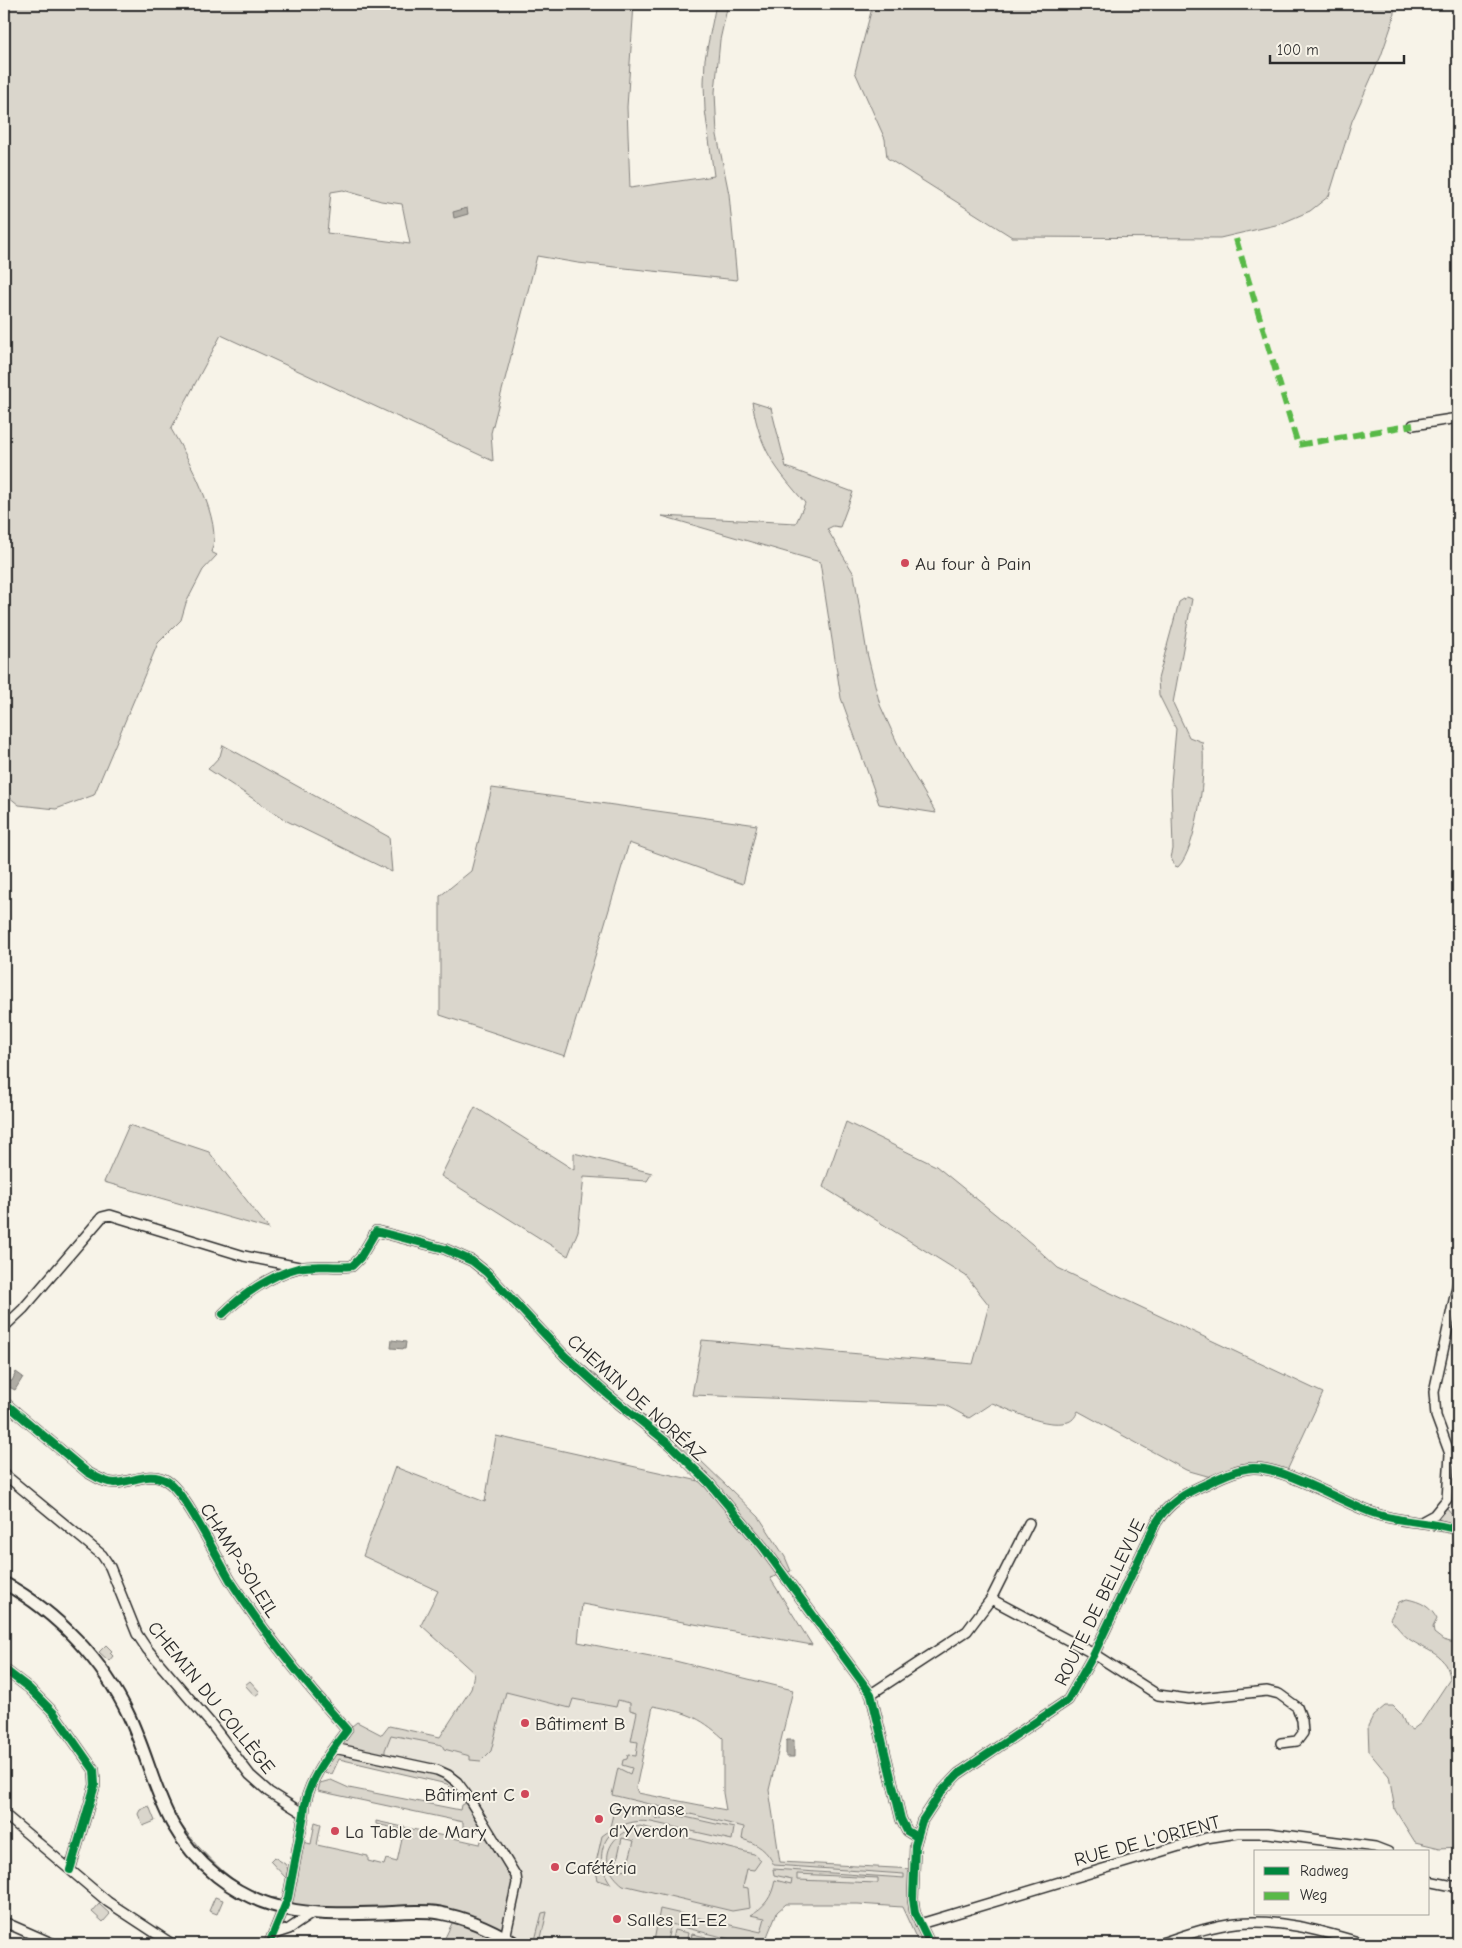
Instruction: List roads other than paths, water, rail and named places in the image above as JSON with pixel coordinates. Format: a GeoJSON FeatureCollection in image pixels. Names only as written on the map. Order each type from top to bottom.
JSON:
{"type":"FeatureCollection","features":[{"type":"Feature","properties":{"kind":"street"},"geometry":{"type":"LineString","coordinates":[[1412,425],[1458,418]]}},
{"type":"Feature","properties":{"kind":"street"},"geometry":{"type":"LineString","coordinates":[[4,1327],[23,1309],[102,1217],[110,1215],[244,1256],[299,1268]]}},
{"type":"Feature","properties":{"kind":"street","name":"CHEMIN DE NORÉAZ"},"geometry":{"type":"LineString","coordinates":[[223,1314],[233,1304],[252,1291],[299,1268],[352,1266],[360,1258],[376,1231],[445,1249],[472,1261],[487,1273],[565,1356],[607,1394],[669,1444],[709,1484],[763,1547],[871,1694],[901,1819],[907,1831],[917,1837]]}},
{"type":"Feature","properties":{"kind":"street"},"geometry":{"type":"LineString","coordinates":[[1423,1522],[1438,1511],[1447,1500],[1450,1454],[1436,1416],[1434,1392],[1458,1282]]}},
{"type":"Feature","properties":{"kind":"street","name":"CHAMP-SOLEIL"},"geometry":{"type":"LineString","coordinates":[[4,1402],[87,1472],[101,1480],[114,1483],[153,1476],[169,1482],[174,1488],[231,1581],[272,1639],[347,1730],[316,1775],[304,1800],[304,1814]]}},
{"type":"Feature","properties":{"kind":"street","name":"ROUTE DE BELLEVUE"},"geometry":{"type":"LineString","coordinates":[[930,1944],[916,1913],[912,1889],[917,1837],[928,1811],[952,1780],[1068,1700],[1094,1654],[1162,1514],[1184,1495],[1218,1479],[1246,1469],[1268,1469],[1370,1512],[1396,1519],[1423,1522],[1458,1530]]}},
{"type":"Feature","properties":{"kind":"street","name":"CHEMIN DU COLLÈGE"},"geometry":{"type":"LineString","coordinates":[[4,1474],[102,1554],[110,1567],[137,1634],[147,1649],[212,1725],[250,1775],[269,1792],[304,1814]]}},
{"type":"Feature","properties":{"kind":"street"},"geometry":{"type":"LineString","coordinates":[[871,1694],[958,1638],[978,1618],[992,1599],[1029,1523]]}},
{"type":"Feature","properties":{"kind":"street"},"geometry":{"type":"LineString","coordinates":[[4,1583],[26,1597],[68,1632],[110,1682],[129,1717],[160,1803],[186,1845],[199,1860],[230,1885],[262,1902],[284,1910],[339,1914],[440,1913],[471,1921],[516,1944]]}},
{"type":"Feature","properties":{"kind":"street"},"geometry":{"type":"LineString","coordinates":[[992,1599],[1094,1654],[1150,1691],[1167,1698],[1214,1698],[1267,1691],[1285,1696],[1300,1713],[1303,1733],[1297,1741],[1281,1743]]}},
{"type":"Feature","properties":{"kind":"street"},"geometry":{"type":"LineString","coordinates":[[4,1669],[54,1712],[94,1770],[95,1785],[70,1870]]}},
{"type":"Feature","properties":{"kind":"street"},"geometry":{"type":"LineString","coordinates":[[334,1748],[437,1770],[457,1782],[516,1876],[517,1883],[505,1938]]}},
{"type":"Feature","properties":{"kind":"street"},"geometry":{"type":"LineString","coordinates":[[4,1814],[123,1913],[172,1944]]}},
{"type":"Feature","properties":{"kind":"street"},"geometry":{"type":"LineString","coordinates":[[269,1944],[288,1898],[304,1814]]}},
{"type":"Feature","properties":{"kind":"street","name":"RUE DE L'ORIENT"},"geometry":{"type":"LineString","coordinates":[[920,1924],[1166,1848],[1226,1835],[1278,1834],[1373,1846],[1383,1850]]}},
{"type":"Feature","properties":{"kind":"street"},"geometry":{"type":"LineString","coordinates":[[1430,1881],[1458,1887]]}},
{"type":"Feature","properties":{"kind":"street"},"geometry":{"type":"LineString","coordinates":[[274,1934],[289,1929],[314,1912]]}},
{"type":"Feature","properties":{"kind":"street"},"geometry":{"type":"LineString","coordinates":[[4,1922],[54,1944]]}},
{"type":"Feature","properties":{"kind":"street"},"geometry":{"type":"LineString","coordinates":[[1158,1944],[1208,1928],[1246,1922],[1273,1922],[1306,1928],[1366,1944]]}},
{"type":"Feature","properties":{"kind":"place","name":"Au four à Pain"},"geometry":{"type":"Point","coordinates":[905,563]}},
{"type":"Feature","properties":{"kind":"place","name":"Bâtiment B"},"geometry":{"type":"Point","coordinates":[525,1723]}},
{"type":"Feature","properties":{"kind":"place","name":"Bâtiment C"},"geometry":{"type":"Point","coordinates":[525,1794]}},
{"type":"Feature","properties":{"kind":"place","name":"Gymnase d'Yverdon"},"geometry":{"type":"Point","coordinates":[599,1819]}},
{"type":"Feature","properties":{"kind":"place","name":"La Table de Mary"},"geometry":{"type":"Point","coordinates":[335,1831]}},
{"type":"Feature","properties":{"kind":"place","name":"Cafétéria"},"geometry":{"type":"Point","coordinates":[555,1867]}},
{"type":"Feature","properties":{"kind":"place","name":"Salles E1-E2"},"geometry":{"type":"Point","coordinates":[617,1919]}}]}
